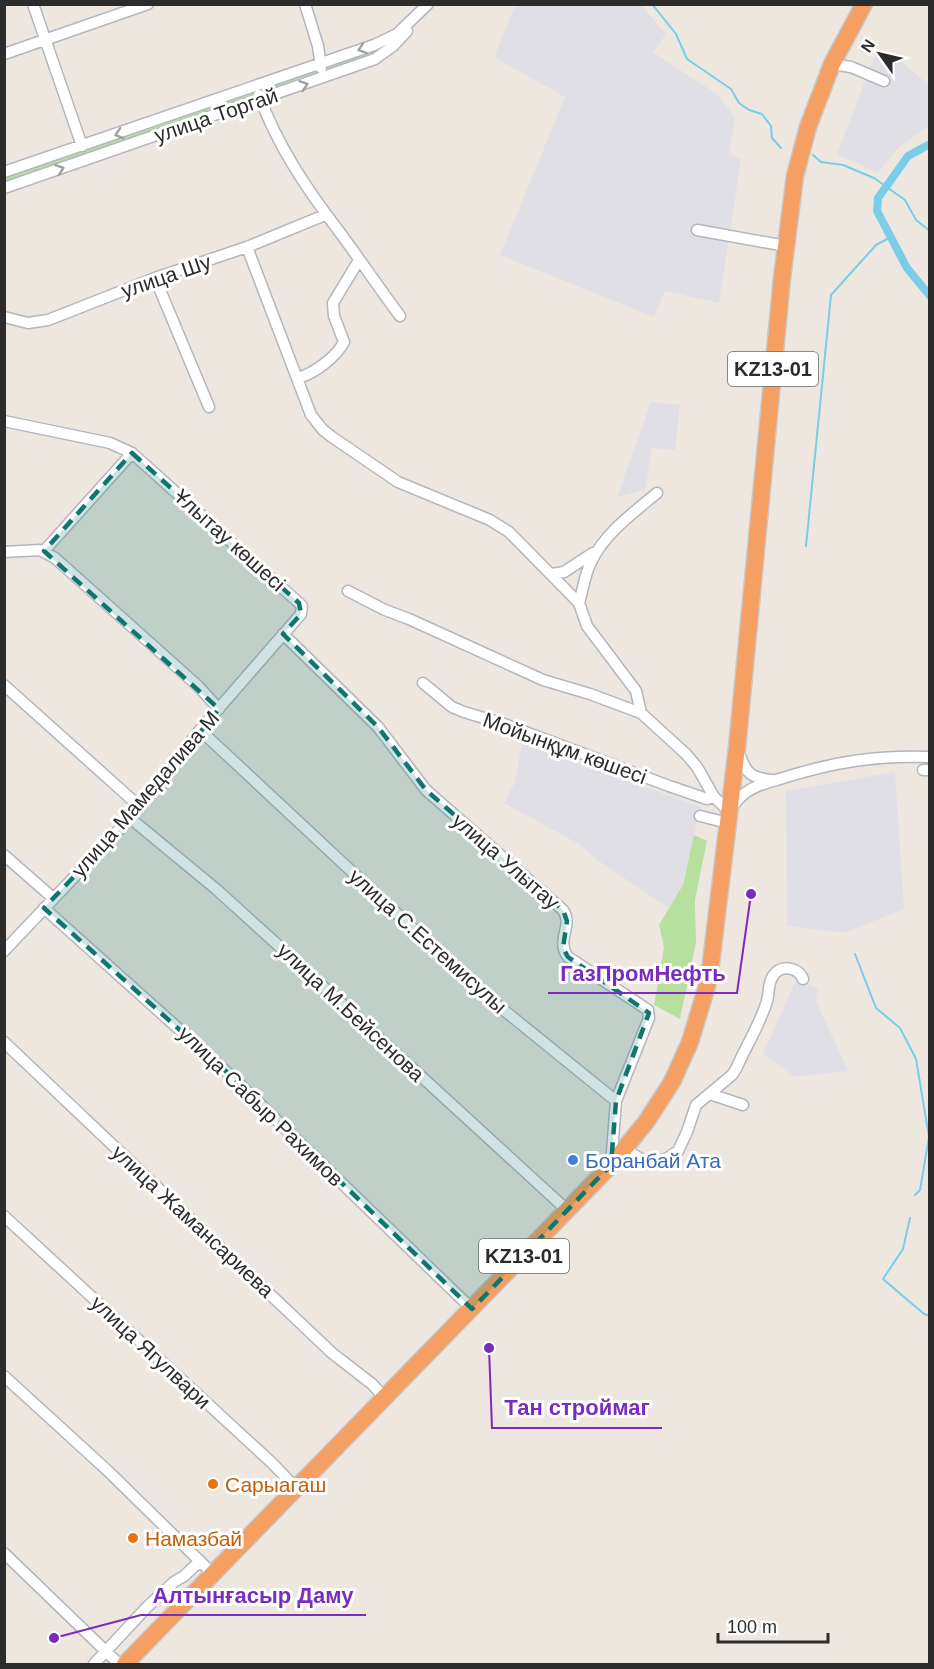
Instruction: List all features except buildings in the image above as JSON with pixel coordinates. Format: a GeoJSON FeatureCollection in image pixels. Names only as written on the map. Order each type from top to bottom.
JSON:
{"type":"FeatureCollection","features":[{"type":"Feature","properties":{"kind":"highway","name":"KZ13-01"},"geometry":{"type":"LineString","coordinates":[[125,1665],[611,1165],[646,1122],[672,1082],[690,1042],[700,1012],[711,963],[729,817],[786,246],[797,168],[808,128],[832,64],[864,4]]}},
{"type":"Feature","properties":{"kind":"street"},"geometry":{"type":"LineString","coordinates":[[33,4],[82,146]]}},
{"type":"Feature","properties":{"kind":"street"},"geometry":{"type":"LineString","coordinates":[[4,54],[148,4]]}},
{"type":"Feature","properties":{"kind":"street"},"geometry":{"type":"LineString","coordinates":[[305,4],[318,46],[324,78]]}},
{"type":"Feature","properties":{"kind":"street","name":"улица Торгай"},"geometry":{"type":"LineString","coordinates":[[4,188],[324,78],[383,55],[402,37],[428,4]]}},
{"type":"Feature","properties":{"kind":"street","name":"улица Торгай"},"geometry":{"type":"LineString","coordinates":[[4,172],[384,41],[413,21]]}},
{"type":"Feature","properties":{"kind":"street"},"geometry":{"type":"LineString","coordinates":[[832,64],[851,67],[884,81]]}},
{"type":"Feature","properties":{"kind":"street"},"geometry":{"type":"LineString","coordinates":[[256,86],[277,137],[325,214],[400,316]]}},
{"type":"Feature","properties":{"kind":"street","name":"улица Шу"},"geometry":{"type":"LineString","coordinates":[[4,317],[28,323],[48,320],[155,278],[248,248],[325,214]]}},
{"type":"Feature","properties":{"kind":"street"},"geometry":{"type":"LineString","coordinates":[[697,230],[786,246]]}},
{"type":"Feature","properties":{"kind":"street"},"geometry":{"type":"LineString","coordinates":[[248,248],[311,415],[332,437],[398,482],[501,526],[579,603],[587,626],[636,691],[641,713]]}},
{"type":"Feature","properties":{"kind":"street"},"geometry":{"type":"LineString","coordinates":[[298,378],[322,365],[344,342],[334,316],[333,303],[359,260]]}},
{"type":"Feature","properties":{"kind":"street"},"geometry":{"type":"LineString","coordinates":[[155,278],[209,407]]}},
{"type":"Feature","properties":{"kind":"street"},"geometry":{"type":"LineString","coordinates":[[4,421],[111,443],[132,453],[44,551]]}},
{"type":"Feature","properties":{"kind":"street","name":"Ұлытау көшесі"},"geometry":{"type":"LineString","coordinates":[[132,453],[302,606],[301,614],[283,634]]}},
{"type":"Feature","properties":{"kind":"street"},"geometry":{"type":"LineString","coordinates":[[552,574],[564,572],[598,550],[626,519],[657,493]]}},
{"type":"Feature","properties":{"kind":"street"},"geometry":{"type":"LineString","coordinates":[[579,603],[586,577],[598,550]]}},
{"type":"Feature","properties":{"kind":"street"},"geometry":{"type":"LineString","coordinates":[[4,552],[44,551],[55,558],[198,686],[219,709]]}},
{"type":"Feature","properties":{"kind":"street"},"geometry":{"type":"LineString","coordinates":[[348,591],[385,610],[410,619],[543,680],[641,713],[686,754],[729,817]]}},
{"type":"Feature","properties":{"kind":"street","name":"улица Мамедалива М"},"geometry":{"type":"LineString","coordinates":[[4,951],[130,818],[200,730],[283,634]]}},
{"type":"Feature","properties":{"kind":"street","name":"улица Улытау"},"geometry":{"type":"LineString","coordinates":[[283,634],[378,727],[426,790],[563,910],[567,921],[563,948],[568,957],[648,1010],[649,1018],[616,1101]]}},
{"type":"Feature","properties":{"kind":"street","name":"Мойынқұм көшесі"},"geometry":{"type":"LineString","coordinates":[[423,683],[452,707],[464,712],[504,724],[707,799],[714,797]]}},
{"type":"Feature","properties":{"kind":"street"},"geometry":{"type":"LineString","coordinates":[[4,685],[139,806]]}},
{"type":"Feature","properties":{"kind":"street","name":"улица С.Естемисулы"},"geometry":{"type":"LineString","coordinates":[[200,730],[479,990],[616,1101]]}},
{"type":"Feature","properties":{"kind":"street"},"geometry":{"type":"LineString","coordinates":[[736,748],[750,774],[763,779],[775,780]]}},
{"type":"Feature","properties":{"kind":"street"},"geometry":{"type":"LineString","coordinates":[[729,817],[740,798],[750,790],[775,780],[853,760],[878,757],[930,757]]}},
{"type":"Feature","properties":{"kind":"street"},"geometry":{"type":"LineString","coordinates":[[700,816],[729,817]]}},
{"type":"Feature","properties":{"kind":"street","name":"улица М.Бейсенова"},"geometry":{"type":"LineString","coordinates":[[130,818],[263,931],[568,1211]]}},
{"type":"Feature","properties":{"kind":"street"},"geometry":{"type":"LineString","coordinates":[[4,855],[53,898]]}},
{"type":"Feature","properties":{"kind":"street","name":"улица Сабыр Рахимов"},"geometry":{"type":"LineString","coordinates":[[44,908],[230,1074],[472,1309]]}},
{"type":"Feature","properties":{"kind":"street"},"geometry":{"type":"LineString","coordinates":[[625,1149],[646,1163],[655,1165],[678,1151],[696,1105],[736,1069],[767,1004],[770,981],[774,974],[780,970],[792,969],[798,971],[803,979]]}},
{"type":"Feature","properties":{"kind":"street","name":"улица Жамансариева"},"geometry":{"type":"LineString","coordinates":[[4,1042],[332,1353],[372,1384],[384,1397]]}},
{"type":"Feature","properties":{"kind":"street"},"geometry":{"type":"LineString","coordinates":[[710,1094],[743,1105]]}},
{"type":"Feature","properties":{"kind":"street"},"geometry":{"type":"LineString","coordinates":[[611,1165],[616,1101]]}},
{"type":"Feature","properties":{"kind":"street","name":"улица Ягулвари"},"geometry":{"type":"LineString","coordinates":[[4,1216],[273,1464],[296,1488]]}},
{"type":"Feature","properties":{"kind":"street"},"geometry":{"type":"LineString","coordinates":[[4,1376],[108,1471],[213,1574]]}},
{"type":"Feature","properties":{"kind":"street"},"geometry":{"type":"LineString","coordinates":[[4,1553],[119,1665]]}},
{"type":"Feature","properties":{"kind":"street"},"geometry":{"type":"LineString","coordinates":[[94,1665],[174,1582],[200,1561]]}},
{"type":"Feature","properties":{"kind":"highlighted area"},"geometry":{"type":"Polygon","coordinates":[[[132,453],[299,603],[301,614],[283,634],[378,727],[426,790],[563,910],[567,921],[563,948],[568,957],[649,1013],[616,1101],[611,1165],[472,1309],[230,1075],[44,908],[130,818],[219,709],[44,551],[132,453]]]}},
{"type":"Feature","properties":{"kind":"shaded area"},"geometry":{"type":"Polygon","coordinates":[[[523,5],[641,5],[666,34],[653,52],[718,95],[735,118],[729,154],[741,159],[719,303],[665,291],[654,317],[500,255],[565,97],[494,57],[514,8],[523,5]]]}},
{"type":"Feature","properties":{"kind":"shaded area"},"geometry":{"type":"Polygon","coordinates":[[[877,50],[897,58],[929,85],[929,126],[898,148],[878,173],[837,154],[877,50]]]}},
{"type":"Feature","properties":{"kind":"shaded area"},"geometry":{"type":"Polygon","coordinates":[[[651,402],[680,405],[675,450],[652,448],[645,490],[617,497],[651,402]]]}},
{"type":"Feature","properties":{"kind":"shaded area"},"geometry":{"type":"Polygon","coordinates":[[[522,742],[700,807],[683,885],[670,909],[596,859],[579,844],[504,803],[515,782],[522,742]]]}},
{"type":"Feature","properties":{"kind":"shaded area"},"geometry":{"type":"Polygon","coordinates":[[[895,772],[904,909],[844,933],[787,926],[786,791],[895,772]]]}},
{"type":"Feature","properties":{"kind":"shaded area"},"geometry":{"type":"Polygon","coordinates":[[[796,980],[818,988],[816,1001],[848,1071],[795,1077],[763,1054],[796,980]]]}},
{"type":"Feature","properties":{"kind":"green space"},"geometry":{"type":"Polygon","coordinates":[[[373,50],[376,53],[329,70],[327,66],[373,50]]]}},
{"type":"Feature","properties":{"kind":"green space"},"geometry":{"type":"Polygon","coordinates":[[[318,68],[319,74],[265,95],[263,88],[318,68]]]}},
{"type":"Feature","properties":{"kind":"green space"},"geometry":{"type":"Polygon","coordinates":[[[253,91],[255,98],[5,183],[4,177],[253,91]]]}},
{"type":"Feature","properties":{"kind":"green space"},"geometry":{"type":"Polygon","coordinates":[[[694,835],[707,841],[695,900],[696,943],[680,1019],[654,1005],[664,947],[659,925],[683,885],[694,835]]]}},
{"type":"Feature","properties":{"kind":"waterway"},"geometry":{"type":"LineString","coordinates":[[652,4],[676,34],[687,59],[731,89],[739,103],[749,110],[762,114],[771,126],[772,138],[781,148]]}},
{"type":"Feature","properties":{"kind":"waterway"},"geometry":{"type":"LineString","coordinates":[[930,144],[908,156],[878,198],[877,211],[907,268],[930,296]]}},
{"type":"Feature","properties":{"kind":"waterway"},"geometry":{"type":"LineString","coordinates":[[813,155],[821,162],[843,165],[874,178],[905,200],[916,220],[930,231]]}},
{"type":"Feature","properties":{"kind":"waterway"},"geometry":{"type":"LineString","coordinates":[[806,546],[831,295],[876,245],[891,237]]}},
{"type":"Feature","properties":{"kind":"waterway"},"geometry":{"type":"LineString","coordinates":[[855,954],[876,1008],[900,1028],[916,1059],[929,1137],[920,1190],[915,1195]]}},
{"type":"Feature","properties":{"kind":"waterway"},"geometry":{"type":"LineString","coordinates":[[910,1218],[903,1249],[883,1279],[924,1314],[930,1316]]}},
{"type":"Feature","properties":{"kind":"place","name":"ГазПромНефть"},"geometry":{"type":"Point","coordinates":[751,894]}},
{"type":"Feature","properties":{"kind":"place","name":"Боранбай Ата"},"geometry":{"type":"Point","coordinates":[573,1160]}},
{"type":"Feature","properties":{"kind":"place","name":"Тан строймаг"},"geometry":{"type":"Point","coordinates":[489,1348]}},
{"type":"Feature","properties":{"kind":"place","name":"Сарыагаш"},"geometry":{"type":"Point","coordinates":[213,1484]}},
{"type":"Feature","properties":{"kind":"place","name":"Намазбай"},"geometry":{"type":"Point","coordinates":[133,1538]}},
{"type":"Feature","properties":{"kind":"place","name":"Алтынғасыр Даму"},"geometry":{"type":"Point","coordinates":[54,1638]}}]}
